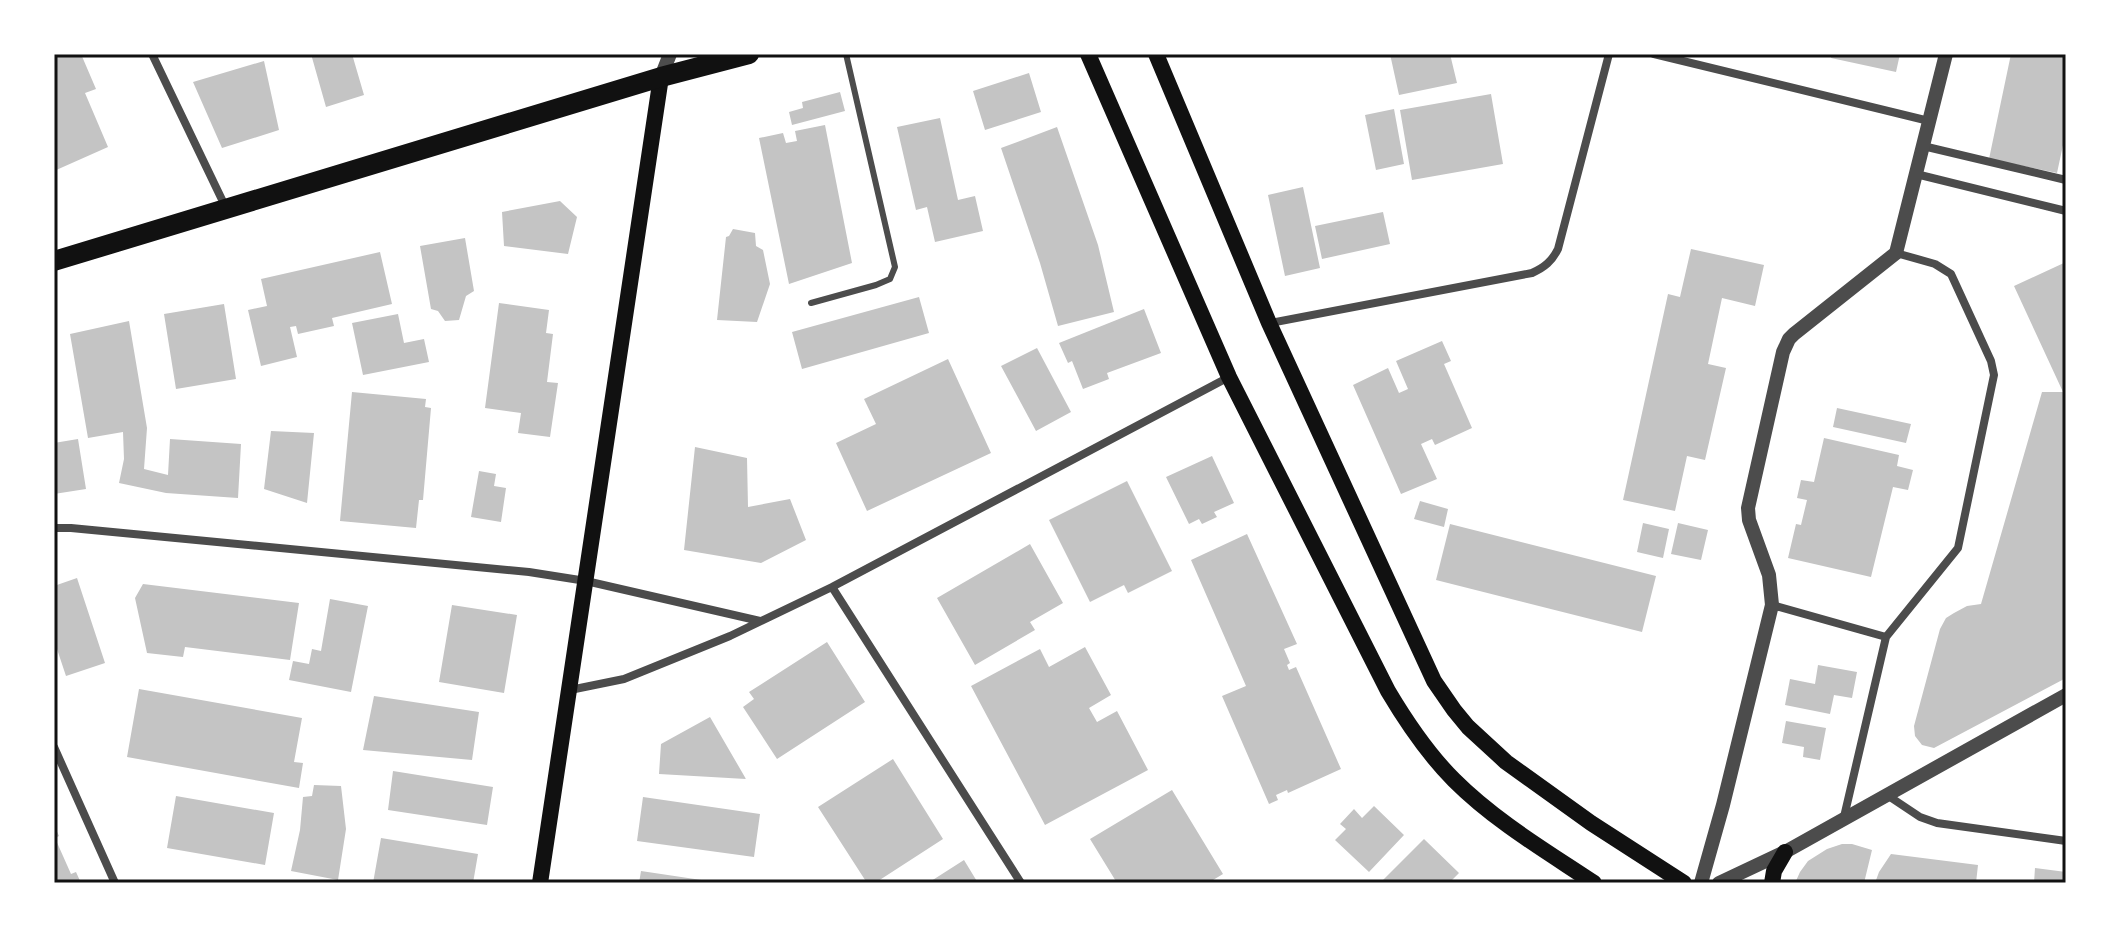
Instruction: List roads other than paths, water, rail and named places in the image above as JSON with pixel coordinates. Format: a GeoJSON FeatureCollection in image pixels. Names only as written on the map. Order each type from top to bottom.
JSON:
{"type":"FeatureCollection","features":[{"type":"Feature","properties":{"kind":"main road"},"geometry":{"type":"LineString","coordinates":[[54,261],[661,77],[749,54]]}},
{"type":"Feature","properties":{"kind":"main road"},"geometry":{"type":"LineString","coordinates":[[1088,54],[1229,377],[1388,691],[1412,731],[1453,779],[1484,807],[1594,883]]}},
{"type":"Feature","properties":{"kind":"main road"},"geometry":{"type":"LineString","coordinates":[[1156,54],[1269,323],[1429,672],[1454,710],[1487,746],[1591,823],[1684,883]]}},
{"type":"Feature","properties":{"kind":"main road"},"geometry":{"type":"LineString","coordinates":[[540,883],[661,77]]}},
{"type":"Feature","properties":{"kind":"main road"},"geometry":{"type":"LineString","coordinates":[[1772,883],[1774,871],[1785,852]]}},
{"type":"Feature","properties":{"kind":"street"},"geometry":{"type":"LineString","coordinates":[[152,54],[226,209]]}},
{"type":"Feature","properties":{"kind":"street"},"geometry":{"type":"LineString","coordinates":[[660,54],[661,77]]}},
{"type":"Feature","properties":{"kind":"street"},"geometry":{"type":"LineString","coordinates":[[661,77],[670,54]]}},
{"type":"Feature","properties":{"kind":"street"},"geometry":{"type":"LineString","coordinates":[[1269,323],[1532,273],[1543,268],[1558,249],[1609,54]]}},
{"type":"Feature","properties":{"kind":"street"},"geometry":{"type":"LineString","coordinates":[[1654,54],[1929,121]]}},
{"type":"Feature","properties":{"kind":"street"},"geometry":{"type":"LineString","coordinates":[[1701,883],[1772,605],[1769,575],[1749,520],[1748,508],[1785,346],[1794,334],[1896,253],[1946,54]]}},
{"type":"Feature","properties":{"kind":"street"},"geometry":{"type":"LineString","coordinates":[[1923,146],[2066,180]]}},
{"type":"Feature","properties":{"kind":"street"},"geometry":{"type":"LineString","coordinates":[[1916,174],[2066,211]]}},
{"type":"Feature","properties":{"kind":"street"},"geometry":{"type":"LineString","coordinates":[[1844,818],[1886,637],[1958,548],[1994,375],[1991,361],[1951,274],[1935,264],[1896,253]]}},
{"type":"Feature","properties":{"kind":"street"},"geometry":{"type":"LineString","coordinates":[[569,690],[624,679],[730,636],[832,587],[1229,377]]}},
{"type":"Feature","properties":{"kind":"street"},"geometry":{"type":"LineString","coordinates":[[54,528],[513,570],[586,581],[761,621]]}},
{"type":"Feature","properties":{"kind":"street"},"geometry":{"type":"LineString","coordinates":[[832,587],[1021,883]]}},
{"type":"Feature","properties":{"kind":"street"},"geometry":{"type":"LineString","coordinates":[[1772,605],[1886,637]]}},
{"type":"Feature","properties":{"kind":"street"},"geometry":{"type":"LineString","coordinates":[[1719,883],[1785,852],[2066,695]]}},
{"type":"Feature","properties":{"kind":"street"},"geometry":{"type":"LineString","coordinates":[[54,747],[115,883]]}},
{"type":"Feature","properties":{"kind":"street"},"geometry":{"type":"LineString","coordinates":[[1887,795],[1920,817],[1937,823],[2066,841]]}},
{"type":"Feature","properties":{"kind":"lane"},"geometry":{"type":"LineString","coordinates":[[811,303],[890,279],[895,267],[846,54]]}}]}
